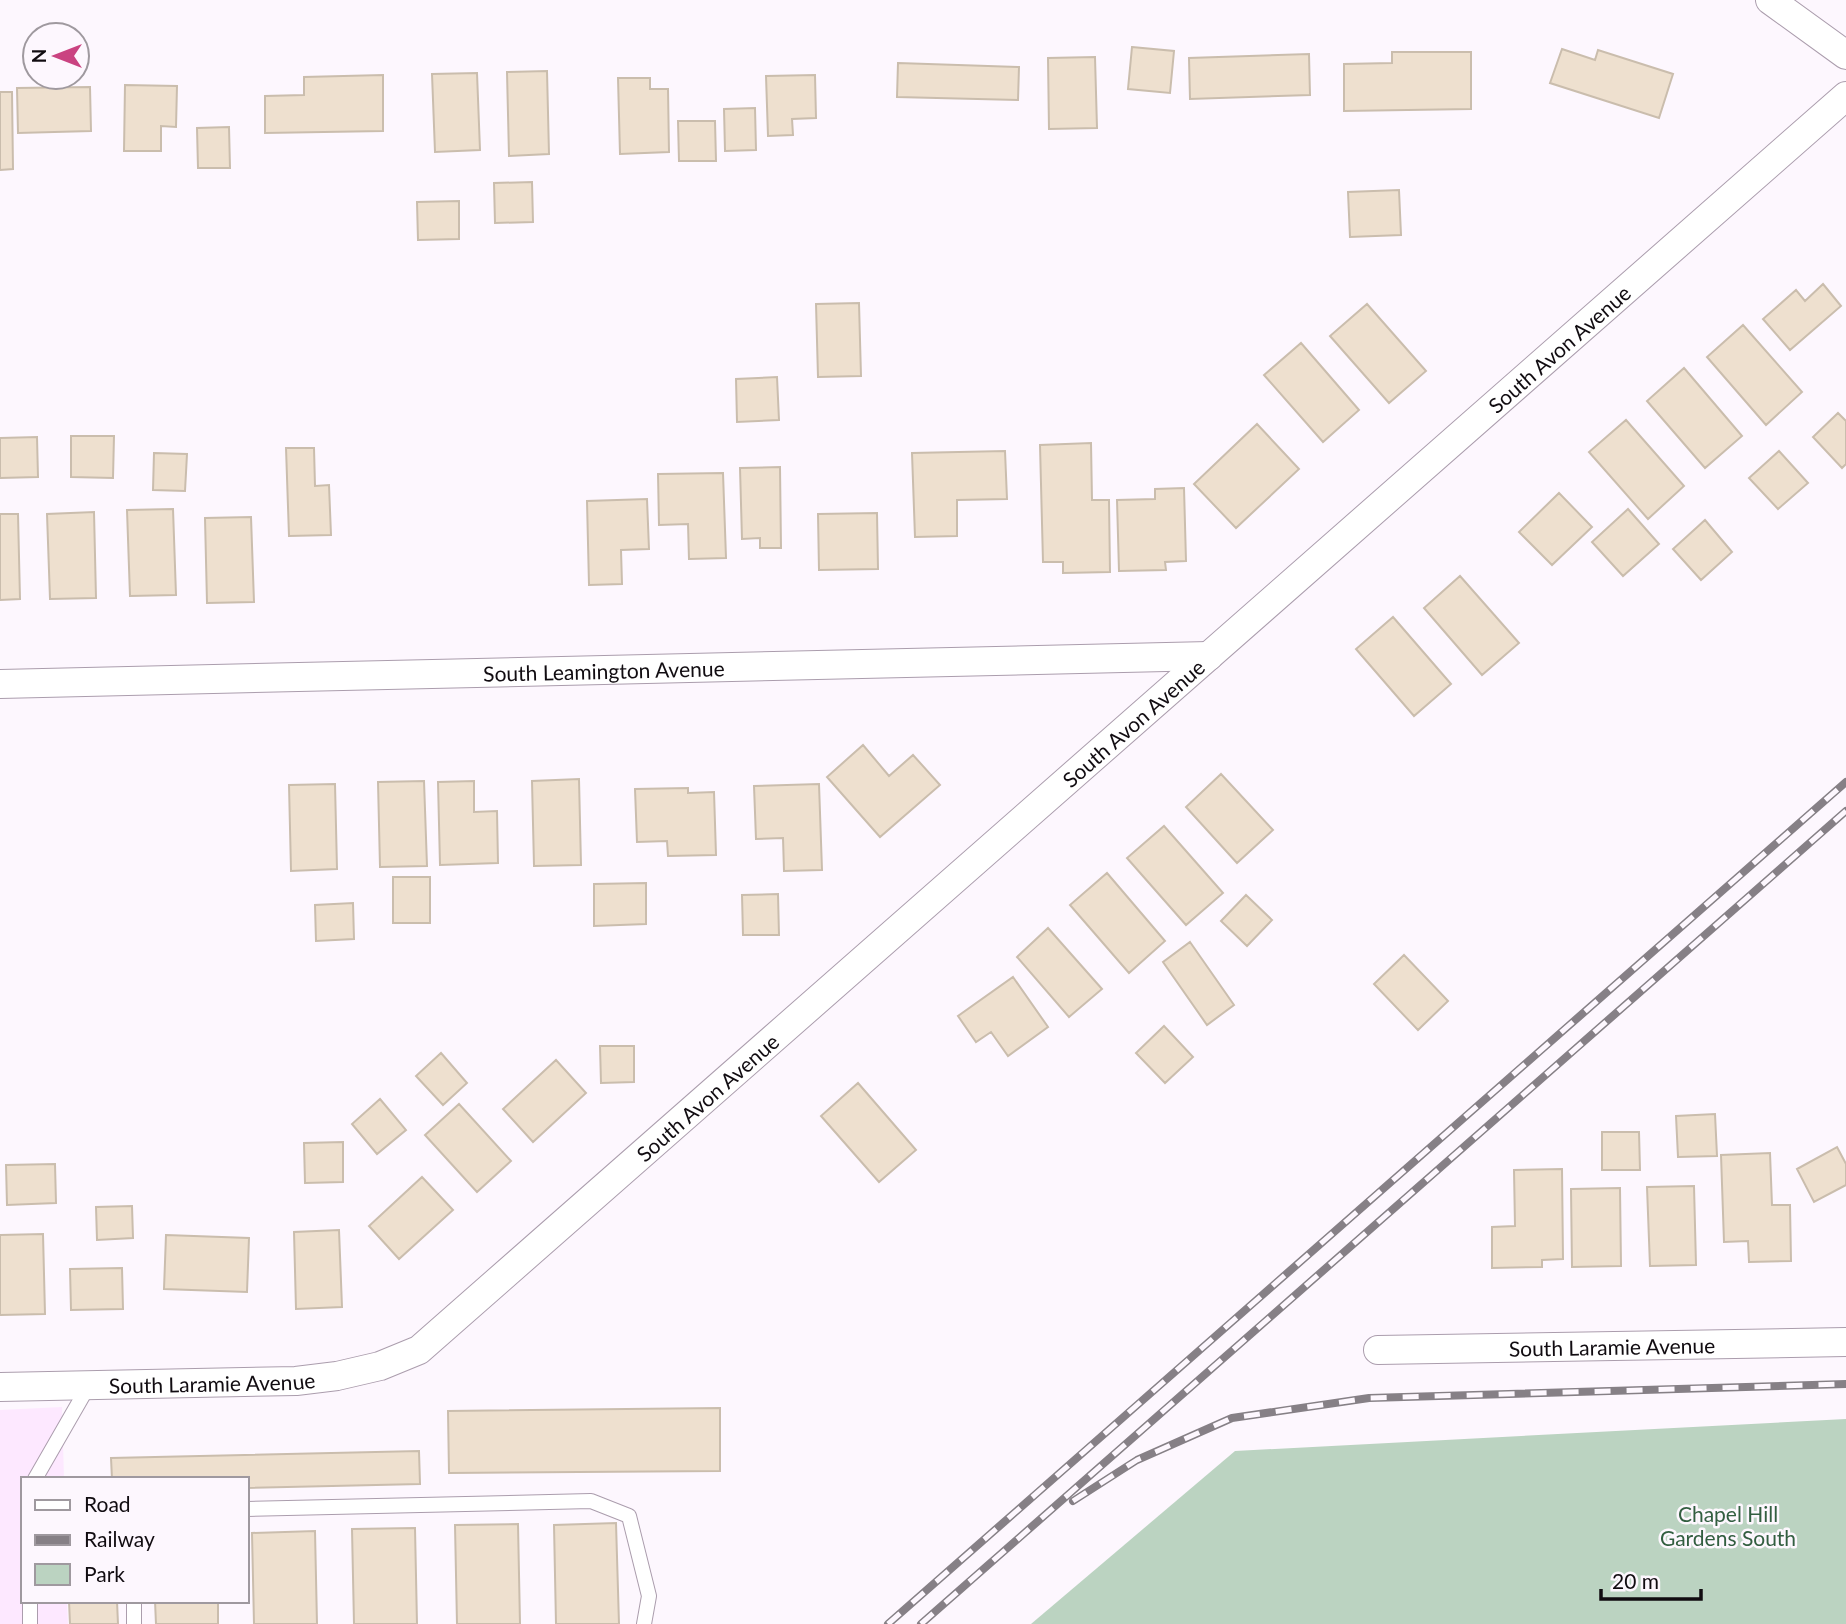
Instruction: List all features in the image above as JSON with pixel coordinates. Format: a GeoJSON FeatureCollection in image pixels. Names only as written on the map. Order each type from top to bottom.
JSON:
{"type":"FeatureCollection","features":[{"type":"Feature","properties":{"kind":"street"},"geometry":{"type":"LineString","coordinates":[[1770,0],[1846,55]]}},
{"type":"Feature","properties":{"kind":"street","name":"South Avon Avenue"},"geometry":{"type":"LineString","coordinates":[[419,1350],[1846,96]]}},
{"type":"Feature","properties":{"kind":"street","name":"South Leamington Avenue"},"geometry":{"type":"LineString","coordinates":[[0,684],[1209,656]]}},
{"type":"Feature","properties":{"kind":"street","name":"South Laramie Avenue"},"geometry":{"type":"LineString","coordinates":[[1378,1350],[1846,1342]]}},
{"type":"Feature","properties":{"kind":"street","name":"South Laramie Avenue"},"geometry":{"type":"LineString","coordinates":[[0,1387],[296,1381],[337,1376],[380,1366],[419,1350]]}},
{"type":"Feature","properties":{"kind":"lane"},"geometry":{"type":"LineString","coordinates":[[36,1477],[89,1385]]}},
{"type":"Feature","properties":{"kind":"lane"},"geometry":{"type":"LineString","coordinates":[[248,1509],[591,1501],[629,1516],[649,1596],[644,1624]]}},
{"type":"Feature","properties":{"kind":"lane"},"geometry":{"type":"LineString","coordinates":[[30,1603],[30,1624]]}},
{"type":"Feature","properties":{"kind":"lane"},"geometry":{"type":"LineString","coordinates":[[134,1603],[134,1624]]}},
{"type":"Feature","properties":{"kind":"shaded area"},"geometry":{"type":"Polygon","coordinates":[[[62,1407],[64,1477],[21,1477],[21,1603],[67,1603],[68,1624],[0,1624],[0,1410],[62,1407]]]}},
{"type":"Feature","properties":{"kind":"green space","name":"Chapel Hill Gardens South"},"geometry":{"type":"Polygon","coordinates":[[[1846,1419],[1846,1624],[1031,1624],[1235,1451],[1846,1419]]]}},
{"type":"Feature","properties":{"kind":"building"},"geometry":{"type":"Polygon","coordinates":[[[1132,47],[1174,51],[1170,93],[1128,89],[1132,47]]]}},
{"type":"Feature","properties":{"kind":"building"},"geometry":{"type":"Polygon","coordinates":[[[1562,49],[1595,60],[1598,50],[1673,74],[1659,118],[1550,83],[1562,49]]]}},
{"type":"Feature","properties":{"kind":"building"},"geometry":{"type":"Polygon","coordinates":[[[1392,52],[1471,52],[1471,109],[1344,111],[1344,64],[1392,63],[1392,52]]]}},
{"type":"Feature","properties":{"kind":"building"},"geometry":{"type":"Polygon","coordinates":[[[1309,54],[1310,95],[1190,99],[1189,58],[1309,54]]]}},
{"type":"Feature","properties":{"kind":"building"},"geometry":{"type":"Polygon","coordinates":[[[1095,57],[1097,128],[1049,129],[1048,58],[1095,57]]]}},
{"type":"Feature","properties":{"kind":"building"},"geometry":{"type":"Polygon","coordinates":[[[898,63],[1019,67],[1018,100],[897,97],[898,63]]]}},
{"type":"Feature","properties":{"kind":"building"},"geometry":{"type":"Polygon","coordinates":[[[547,71],[549,154],[509,156],[507,72],[547,71]]]}},
{"type":"Feature","properties":{"kind":"building"},"geometry":{"type":"Polygon","coordinates":[[[477,73],[480,150],[435,152],[432,74],[477,73]]]}},
{"type":"Feature","properties":{"kind":"building"},"geometry":{"type":"Polygon","coordinates":[[[383,75],[383,131],[265,133],[265,96],[304,95],[304,77],[383,75]]]}},
{"type":"Feature","properties":{"kind":"building"},"geometry":{"type":"Polygon","coordinates":[[[815,75],[816,118],[792,119],[793,135],[768,136],[766,76],[815,75]]]}},
{"type":"Feature","properties":{"kind":"building"},"geometry":{"type":"Polygon","coordinates":[[[618,78],[650,78],[650,89],[668,89],[669,152],[620,154],[618,78]]]}},
{"type":"Feature","properties":{"kind":"building"},"geometry":{"type":"Polygon","coordinates":[[[125,85],[177,86],[176,127],[161,126],[161,151],[124,151],[125,85]]]}},
{"type":"Feature","properties":{"kind":"building"},"geometry":{"type":"Polygon","coordinates":[[[17,88],[21,88],[21,91],[90,91],[91,131],[18,133],[17,88]]]}},
{"type":"Feature","properties":{"kind":"building"},"geometry":{"type":"Polygon","coordinates":[[[0,92],[12,92],[13,169],[0,170],[0,92]]]}},
{"type":"Feature","properties":{"kind":"building"},"geometry":{"type":"Polygon","coordinates":[[[755,108],[756,150],[725,151],[724,109],[755,108]]]}},
{"type":"Feature","properties":{"kind":"building"},"geometry":{"type":"Polygon","coordinates":[[[678,121],[715,121],[716,161],[679,161],[678,121]]]}},
{"type":"Feature","properties":{"kind":"building"},"geometry":{"type":"Polygon","coordinates":[[[229,127],[230,168],[198,168],[197,128],[229,127]]]}},
{"type":"Feature","properties":{"kind":"building"},"geometry":{"type":"Polygon","coordinates":[[[532,182],[533,222],[495,223],[494,183],[532,182]]]}},
{"type":"Feature","properties":{"kind":"building"},"geometry":{"type":"Polygon","coordinates":[[[1399,190],[1401,235],[1350,237],[1348,192],[1399,190]]]}},
{"type":"Feature","properties":{"kind":"building"},"geometry":{"type":"Polygon","coordinates":[[[459,201],[459,239],[418,240],[417,202],[459,201]]]}},
{"type":"Feature","properties":{"kind":"building"},"geometry":{"type":"Polygon","coordinates":[[[1823,284],[1841,306],[1790,350],[1763,319],[1796,290],[1805,301],[1823,284]]]}},
{"type":"Feature","properties":{"kind":"building"},"geometry":{"type":"Polygon","coordinates":[[[859,303],[861,376],[818,377],[816,304],[859,303]]]}},
{"type":"Feature","properties":{"kind":"building"},"geometry":{"type":"Polygon","coordinates":[[[1367,304],[1426,371],[1389,403],[1330,336],[1367,304]]]}},
{"type":"Feature","properties":{"kind":"building"},"geometry":{"type":"Polygon","coordinates":[[[1743,325],[1802,392],[1766,425],[1707,357],[1743,325]]]}},
{"type":"Feature","properties":{"kind":"building"},"geometry":{"type":"Polygon","coordinates":[[[1301,343],[1359,410],[1323,442],[1264,375],[1301,343]]]}},
{"type":"Feature","properties":{"kind":"building"},"geometry":{"type":"Polygon","coordinates":[[[1684,368],[1742,436],[1705,468],[1647,401],[1684,368]]]}},
{"type":"Feature","properties":{"kind":"building"},"geometry":{"type":"Polygon","coordinates":[[[777,377],[779,420],[737,422],[736,379],[777,377]]]}},
{"type":"Feature","properties":{"kind":"building"},"geometry":{"type":"Polygon","coordinates":[[[1838,413],[1846,421],[1846,464],[1842,468],[1813,437],[1838,413]]]}},
{"type":"Feature","properties":{"kind":"building"},"geometry":{"type":"Polygon","coordinates":[[[1626,420],[1684,486],[1648,519],[1589,452],[1626,420]]]}},
{"type":"Feature","properties":{"kind":"building"},"geometry":{"type":"Polygon","coordinates":[[[1257,424],[1299,469],[1236,528],[1194,484],[1257,424]]]}},
{"type":"Feature","properties":{"kind":"building"},"geometry":{"type":"Polygon","coordinates":[[[71,436],[114,436],[113,478],[71,477],[71,436]]]}},
{"type":"Feature","properties":{"kind":"building"},"geometry":{"type":"Polygon","coordinates":[[[37,437],[38,477],[0,478],[0,438],[37,437]]]}},
{"type":"Feature","properties":{"kind":"building"},"geometry":{"type":"Polygon","coordinates":[[[1091,443],[1092,500],[1109,500],[1110,572],[1063,573],[1063,562],[1043,562],[1040,445],[1091,443]]]}},
{"type":"Feature","properties":{"kind":"building"},"geometry":{"type":"Polygon","coordinates":[[[286,448],[314,448],[315,486],[329,485],[331,535],[289,536],[286,448]]]}},
{"type":"Feature","properties":{"kind":"building"},"geometry":{"type":"Polygon","coordinates":[[[1005,451],[1007,499],[957,500],[957,536],[915,537],[912,453],[1005,451]]]}},
{"type":"Feature","properties":{"kind":"building"},"geometry":{"type":"Polygon","coordinates":[[[1779,451],[1808,483],[1778,509],[1749,478],[1779,451]]]}},
{"type":"Feature","properties":{"kind":"building"},"geometry":{"type":"Polygon","coordinates":[[[154,453],[187,454],[185,491],[153,490],[154,453]]]}},
{"type":"Feature","properties":{"kind":"building"},"geometry":{"type":"Polygon","coordinates":[[[780,467],[781,548],[760,548],[760,538],[742,539],[740,468],[780,467]]]}},
{"type":"Feature","properties":{"kind":"building"},"geometry":{"type":"Polygon","coordinates":[[[723,473],[726,558],[689,559],[688,524],[659,525],[658,474],[723,473]]]}},
{"type":"Feature","properties":{"kind":"building"},"geometry":{"type":"Polygon","coordinates":[[[1184,488],[1186,561],[1165,562],[1166,570],[1119,571],[1117,500],[1155,499],[1155,489],[1184,488]]]}},
{"type":"Feature","properties":{"kind":"building"},"geometry":{"type":"Polygon","coordinates":[[[1559,493],[1592,527],[1552,565],[1519,532],[1559,493]]]}},
{"type":"Feature","properties":{"kind":"building"},"geometry":{"type":"Polygon","coordinates":[[[647,499],[649,549],[621,550],[622,584],[589,585],[587,501],[647,499]]]}},
{"type":"Feature","properties":{"kind":"building"},"geometry":{"type":"Polygon","coordinates":[[[173,509],[176,595],[130,596],[127,510],[173,509]]]}},
{"type":"Feature","properties":{"kind":"building"},"geometry":{"type":"Polygon","coordinates":[[[1628,509],[1659,544],[1623,576],[1592,542],[1628,509]]]}},
{"type":"Feature","properties":{"kind":"building"},"geometry":{"type":"Polygon","coordinates":[[[94,512],[96,598],[50,599],[47,514],[94,512]]]}},
{"type":"Feature","properties":{"kind":"building"},"geometry":{"type":"Polygon","coordinates":[[[877,513],[878,569],[819,570],[818,514],[877,513]]]}},
{"type":"Feature","properties":{"kind":"building"},"geometry":{"type":"Polygon","coordinates":[[[0,514],[18,514],[20,599],[0,600],[0,514]]]}},
{"type":"Feature","properties":{"kind":"building"},"geometry":{"type":"Polygon","coordinates":[[[251,517],[254,602],[207,603],[205,518],[251,517]]]}},
{"type":"Feature","properties":{"kind":"building"},"geometry":{"type":"Polygon","coordinates":[[[1705,520],[1732,552],[1701,580],[1673,549],[1705,520]]]}},
{"type":"Feature","properties":{"kind":"building"},"geometry":{"type":"Polygon","coordinates":[[[1460,576],[1519,643],[1482,675],[1424,608],[1460,576]]]}},
{"type":"Feature","properties":{"kind":"building"},"geometry":{"type":"Polygon","coordinates":[[[1393,617],[1451,684],[1414,716],[1356,649],[1393,617]]]}},
{"type":"Feature","properties":{"kind":"building"},"geometry":{"type":"Polygon","coordinates":[[[863,745],[889,776],[913,755],[940,785],[880,837],[827,777],[863,745]]]}},
{"type":"Feature","properties":{"kind":"building"},"geometry":{"type":"Polygon","coordinates":[[[1221,774],[1273,830],[1237,863],[1186,807],[1221,774]]]}},
{"type":"Feature","properties":{"kind":"building"},"geometry":{"type":"Polygon","coordinates":[[[579,779],[581,865],[534,866],[532,781],[579,779]]]}},
{"type":"Feature","properties":{"kind":"building"},"geometry":{"type":"Polygon","coordinates":[[[424,781],[427,866],[380,867],[378,782],[424,781]]]}},
{"type":"Feature","properties":{"kind":"building"},"geometry":{"type":"Polygon","coordinates":[[[474,781],[474,812],[497,811],[498,863],[440,865],[438,782],[474,781]]]}},
{"type":"Feature","properties":{"kind":"building"},"geometry":{"type":"Polygon","coordinates":[[[335,784],[337,869],[291,871],[289,785],[335,784]]]}},
{"type":"Feature","properties":{"kind":"building"},"geometry":{"type":"Polygon","coordinates":[[[819,784],[822,870],[784,871],[783,838],[756,839],[754,786],[819,784]]]}},
{"type":"Feature","properties":{"kind":"building"},"geometry":{"type":"Polygon","coordinates":[[[688,788],[688,793],[714,792],[716,855],[668,856],[667,841],[637,842],[635,789],[688,788]]]}},
{"type":"Feature","properties":{"kind":"building"},"geometry":{"type":"Polygon","coordinates":[[[1164,826],[1223,893],[1186,925],[1127,858],[1164,826]]]}},
{"type":"Feature","properties":{"kind":"building"},"geometry":{"type":"Polygon","coordinates":[[[1107,873],[1165,941],[1129,973],[1070,905],[1107,873]]]}},
{"type":"Feature","properties":{"kind":"building"},"geometry":{"type":"Polygon","coordinates":[[[393,877],[430,877],[430,923],[393,923],[393,877]]]}},
{"type":"Feature","properties":{"kind":"building"},"geometry":{"type":"Polygon","coordinates":[[[646,883],[646,924],[594,926],[594,884],[646,883]]]}},
{"type":"Feature","properties":{"kind":"building"},"geometry":{"type":"Polygon","coordinates":[[[778,894],[779,935],[743,935],[742,895],[778,894]]]}},
{"type":"Feature","properties":{"kind":"building"},"geometry":{"type":"Polygon","coordinates":[[[1246,895],[1272,920],[1247,946],[1221,921],[1246,895]]]}},
{"type":"Feature","properties":{"kind":"building"},"geometry":{"type":"Polygon","coordinates":[[[353,903],[354,939],[316,941],[315,905],[353,903]]]}},
{"type":"Feature","properties":{"kind":"building"},"geometry":{"type":"Polygon","coordinates":[[[1048,928],[1102,989],[1069,1017],[1017,957],[1048,928]]]}},
{"type":"Feature","properties":{"kind":"building"},"geometry":{"type":"Polygon","coordinates":[[[1190,942],[1234,1005],[1207,1025],[1163,962],[1190,942]]]}},
{"type":"Feature","properties":{"kind":"building"},"geometry":{"type":"Polygon","coordinates":[[[1404,955],[1448,1001],[1418,1030],[1374,984],[1404,955]]]}},
{"type":"Feature","properties":{"kind":"building"},"geometry":{"type":"Polygon","coordinates":[[[1013,977],[1048,1027],[1008,1056],[991,1032],[976,1042],[958,1016],[1013,977]]]}},
{"type":"Feature","properties":{"kind":"building"},"geometry":{"type":"Polygon","coordinates":[[[1164,1026],[1193,1057],[1165,1083],[1136,1053],[1164,1026]]]}},
{"type":"Feature","properties":{"kind":"building"},"geometry":{"type":"Polygon","coordinates":[[[600,1046],[634,1046],[634,1082],[601,1083],[600,1046]]]}},
{"type":"Feature","properties":{"kind":"building"},"geometry":{"type":"Polygon","coordinates":[[[441,1053],[467,1083],[443,1105],[416,1076],[441,1053]]]}},
{"type":"Feature","properties":{"kind":"building"},"geometry":{"type":"Polygon","coordinates":[[[556,1060],[586,1093],[533,1142],[503,1109],[556,1060]]]}},
{"type":"Feature","properties":{"kind":"building"},"geometry":{"type":"Polygon","coordinates":[[[858,1083],[916,1150],[879,1182],[821,1116],[858,1083]]]}},
{"type":"Feature","properties":{"kind":"building"},"geometry":{"type":"Polygon","coordinates":[[[380,1099],[406,1130],[377,1154],[352,1124],[380,1099]]]}},
{"type":"Feature","properties":{"kind":"building"},"geometry":{"type":"Polygon","coordinates":[[[459,1104],[511,1161],[477,1192],[425,1135],[459,1104]]]}},
{"type":"Feature","properties":{"kind":"building"},"geometry":{"type":"Polygon","coordinates":[[[1715,1114],[1717,1156],[1678,1157],[1676,1116],[1715,1114]]]}},
{"type":"Feature","properties":{"kind":"building"},"geometry":{"type":"Polygon","coordinates":[[[1602,1132],[1639,1132],[1640,1170],[1602,1170],[1602,1132]]]}},
{"type":"Feature","properties":{"kind":"building"},"geometry":{"type":"Polygon","coordinates":[[[343,1142],[343,1182],[305,1183],[304,1143],[343,1142]]]}},
{"type":"Feature","properties":{"kind":"building"},"geometry":{"type":"Polygon","coordinates":[[[1837,1147],[1846,1164],[1846,1185],[1814,1202],[1797,1169],[1837,1147]]]}},
{"type":"Feature","properties":{"kind":"building"},"geometry":{"type":"Polygon","coordinates":[[[1770,1153],[1772,1205],[1790,1205],[1791,1261],[1749,1262],[1748,1241],[1724,1242],[1721,1155],[1770,1153]]]}},
{"type":"Feature","properties":{"kind":"building"},"geometry":{"type":"Polygon","coordinates":[[[55,1164],[56,1203],[7,1205],[6,1165],[55,1164]]]}},
{"type":"Feature","properties":{"kind":"building"},"geometry":{"type":"Polygon","coordinates":[[[1562,1169],[1563,1259],[1542,1260],[1542,1267],[1492,1268],[1492,1227],[1515,1226],[1514,1170],[1562,1169]]]}},
{"type":"Feature","properties":{"kind":"building"},"geometry":{"type":"Polygon","coordinates":[[[422,1177],[453,1210],[399,1259],[369,1226],[422,1177]]]}},
{"type":"Feature","properties":{"kind":"building"},"geometry":{"type":"Polygon","coordinates":[[[1694,1186],[1696,1265],[1650,1266],[1647,1187],[1694,1186]]]}},
{"type":"Feature","properties":{"kind":"building"},"geometry":{"type":"Polygon","coordinates":[[[1620,1188],[1621,1266],[1572,1267],[1571,1189],[1620,1188]]]}},
{"type":"Feature","properties":{"kind":"building"},"geometry":{"type":"Polygon","coordinates":[[[132,1206],[133,1238],[97,1240],[96,1207],[132,1206]]]}},
{"type":"Feature","properties":{"kind":"building"},"geometry":{"type":"Polygon","coordinates":[[[339,1230],[342,1307],[296,1309],[294,1232],[339,1230]]]}},
{"type":"Feature","properties":{"kind":"building"},"geometry":{"type":"Polygon","coordinates":[[[43,1234],[45,1314],[0,1315],[0,1235],[43,1234]]]}},
{"type":"Feature","properties":{"kind":"building"},"geometry":{"type":"Polygon","coordinates":[[[166,1235],[249,1238],[247,1292],[164,1289],[166,1235]]]}},
{"type":"Feature","properties":{"kind":"building"},"geometry":{"type":"Polygon","coordinates":[[[122,1268],[123,1309],[71,1310],[70,1269],[122,1268]]]}},
{"type":"Feature","properties":{"kind":"building"},"geometry":{"type":"Polygon","coordinates":[[[720,1408],[720,1471],[449,1473],[448,1411],[720,1408]]]}},
{"type":"Feature","properties":{"kind":"building"},"geometry":{"type":"Polygon","coordinates":[[[419,1451],[420,1484],[248,1488],[248,1477],[112,1477],[111,1458],[419,1451]]]}},
{"type":"Feature","properties":{"kind":"building"},"geometry":{"type":"Polygon","coordinates":[[[616,1523],[619,1624],[556,1624],[554,1525],[616,1523]]]}},
{"type":"Feature","properties":{"kind":"building"},"geometry":{"type":"Polygon","coordinates":[[[518,1524],[520,1624],[457,1624],[455,1525],[518,1524]]]}},
{"type":"Feature","properties":{"kind":"building"},"geometry":{"type":"Polygon","coordinates":[[[415,1528],[417,1624],[354,1624],[352,1529],[415,1528]]]}},
{"type":"Feature","properties":{"kind":"building"},"geometry":{"type":"Polygon","coordinates":[[[315,1531],[317,1624],[254,1624],[252,1533],[315,1531]]]}},
{"type":"Feature","properties":{"kind":"building"},"geometry":{"type":"Polygon","coordinates":[[[69,1603],[117,1603],[118,1624],[70,1624],[69,1603]]]}},
{"type":"Feature","properties":{"kind":"building"},"geometry":{"type":"Polygon","coordinates":[[[155,1603],[218,1603],[218,1624],[156,1624],[155,1603]]]}},
{"type":"Feature","properties":{"kind":"railway"},"geometry":{"type":"LineString","coordinates":[[888,1624],[1846,782]]}},
{"type":"Feature","properties":{"kind":"railway"},"geometry":{"type":"LineString","coordinates":[[921,1624],[1846,811]]}},
{"type":"Feature","properties":{"kind":"railway"},"geometry":{"type":"LineString","coordinates":[[1073,1501],[1137,1460],[1232,1418],[1369,1398],[1846,1384]]}}]}
